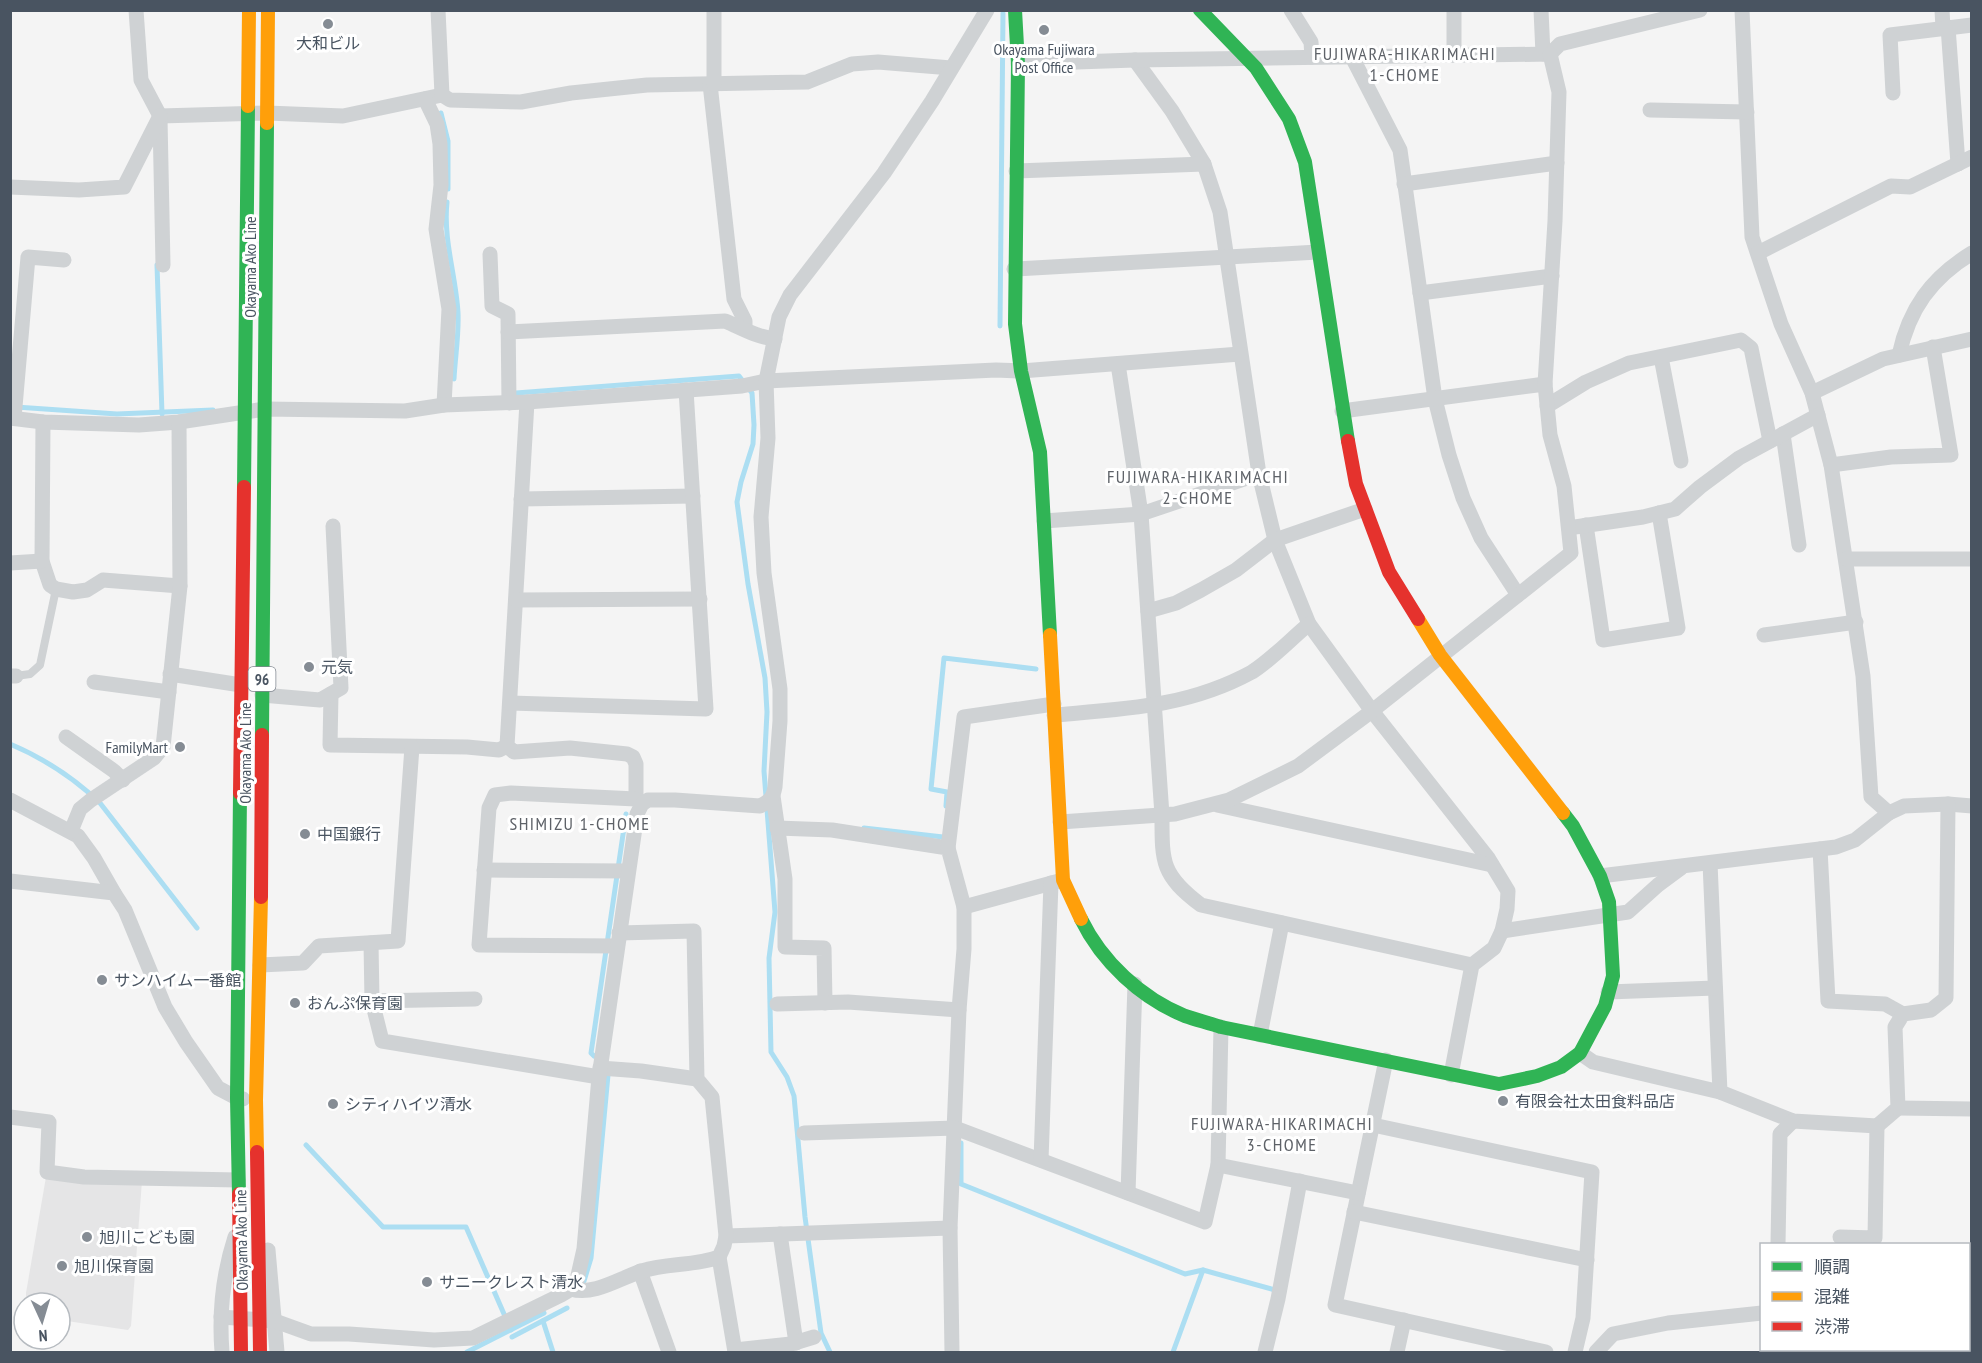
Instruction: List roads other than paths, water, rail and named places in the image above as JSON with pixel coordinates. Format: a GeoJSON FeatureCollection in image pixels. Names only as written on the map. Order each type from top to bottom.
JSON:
{"type":"FeatureCollection","features":[{"type":"Feature","properties":{"kind":"main road","name":"Okayama Ako Line"},"geometry":{"type":"LineString","coordinates":[[241,1353],[237,1098],[249,10]]}},
{"type":"Feature","properties":{"kind":"main road","name":"Okayama Ako Line"},"geometry":{"type":"LineString","coordinates":[[260,1353],[256,1100],[260,965],[268,10]]}},
{"type":"Feature","properties":{"kind":"main road"},"geometry":{"type":"LineString","coordinates":[[1015,10],[1018,64],[1015,324],[1021,371],[1040,452],[1060,822],[1057,881],[1075,907],[1096,946],[1151,998],[1185,1016],[1221,1027],[1499,1084],[1537,1076],[1561,1067],[1580,1053],[1605,1006],[1613,976],[1609,902],[1600,876],[1573,826],[1440,655],[1389,572],[1356,484],[1342,411],[1305,162],[1289,119],[1256,68],[1200,10]]}},
{"type":"Feature","properties":{"kind":"street"},"geometry":{"type":"LineString","coordinates":[[136,10],[141,80],[160,116],[163,265]]}},
{"type":"Feature","properties":{"kind":"street"},"geometry":{"type":"LineString","coordinates":[[438,10],[442,95]]}},
{"type":"Feature","properties":{"kind":"street"},"geometry":{"type":"LineString","coordinates":[[714,10],[712,84],[734,299],[745,321],[746,329]]}},
{"type":"Feature","properties":{"kind":"street"},"geometry":{"type":"LineString","coordinates":[[825,1003],[824,948],[785,947],[785,879],[776,824],[768,801],[780,720],[780,689],[762,550],[761,517],[768,438],[754,383],[775,339],[779,317],[790,295],[884,173],[987,10]]}},
{"type":"Feature","properties":{"kind":"street"},"geometry":{"type":"LineString","coordinates":[[1290,10],[1311,42],[1312,57]]}},
{"type":"Feature","properties":{"kind":"street"},"geometry":{"type":"LineString","coordinates":[[1454,10],[1455,55]]}},
{"type":"Feature","properties":{"kind":"street"},"geometry":{"type":"LineString","coordinates":[[1060,822],[1175,814],[1229,800],[1298,766],[1372,711],[1440,655],[1571,554],[1564,486],[1550,435],[1545,384],[1552,276],[1559,92],[1547,54],[1540,10]]}},
{"type":"Feature","properties":{"kind":"street"},"geometry":{"type":"LineString","coordinates":[[1018,64],[1547,54],[1560,44],[1700,10]]}},
{"type":"Feature","properties":{"kind":"street"},"geometry":{"type":"LineString","coordinates":[[1742,10],[1752,237],[1781,324],[1812,393],[1831,465],[1863,676],[1871,797],[1888,813]]}},
{"type":"Feature","properties":{"kind":"street"},"geometry":{"type":"LineString","coordinates":[[1758,253],[1891,186],[1910,187],[1965,161],[1942,10]]}},
{"type":"Feature","properties":{"kind":"street"},"geometry":{"type":"LineString","coordinates":[[1893,93],[1890,35],[1971,25]]}},
{"type":"Feature","properties":{"kind":"street"},"geometry":{"type":"LineString","coordinates":[[1352,57],[1400,150],[1435,399],[1449,454],[1481,538],[1518,595]]}},
{"type":"Feature","properties":{"kind":"street"},"geometry":{"type":"LineString","coordinates":[[1135,60],[1172,111],[1204,164],[1220,212],[1259,474],[1275,540],[1309,624],[1372,711],[1492,865],[1508,891],[1502,931],[1494,948],[1472,965],[1451,1075]]}},
{"type":"Feature","properties":{"kind":"street"},"geometry":{"type":"LineString","coordinates":[[160,116],[248,113],[343,116],[442,95],[450,100],[521,102],[571,93],[647,85],[807,82],[852,64],[861,63],[878,62],[951,68]]}},
{"type":"Feature","properties":{"kind":"street"},"geometry":{"type":"LineString","coordinates":[[425,99],[437,124],[440,144],[441,185],[436,229],[449,309],[444,405]]}},
{"type":"Feature","properties":{"kind":"street"},"geometry":{"type":"LineString","coordinates":[[1650,110],[1747,112]]}},
{"type":"Feature","properties":{"kind":"street"},"geometry":{"type":"LineString","coordinates":[[10,187],[80,190],[124,187],[160,116]]}},
{"type":"Feature","properties":{"kind":"street"},"geometry":{"type":"LineString","coordinates":[[1404,184],[1557,163]]}},
{"type":"Feature","properties":{"kind":"street"},"geometry":{"type":"LineString","coordinates":[[1016,171],[1204,164]]}},
{"type":"Feature","properties":{"kind":"street"},"geometry":{"type":"LineString","coordinates":[[1014,269],[1318,252]]}},
{"type":"Feature","properties":{"kind":"street"},"geometry":{"type":"LineString","coordinates":[[1899,355],[1904,332],[1914,310],[1929,288],[1971,253]]}},
{"type":"Feature","properties":{"kind":"street"},"geometry":{"type":"LineString","coordinates":[[490,254],[492,306],[508,314],[509,403]]}},
{"type":"Feature","properties":{"kind":"street"},"geometry":{"type":"LineString","coordinates":[[64,260],[28,257],[14,412],[43,422],[139,425],[179,422],[266,409],[405,411],[444,405],[527,402],[754,383],[996,370],[1021,371],[1240,354]]}},
{"type":"Feature","properties":{"kind":"street"},"geometry":{"type":"LineString","coordinates":[[1420,293],[1552,276]]}},
{"type":"Feature","properties":{"kind":"street"},"geometry":{"type":"LineString","coordinates":[[508,332],[725,321],[746,329],[760,338],[775,339]]}},
{"type":"Feature","properties":{"kind":"street"},"geometry":{"type":"LineString","coordinates":[[1812,393],[1883,359],[1971,339]]}},
{"type":"Feature","properties":{"kind":"street"},"geometry":{"type":"LineString","coordinates":[[1547,406],[1586,382],[1629,363],[1740,340],[1750,348],[1777,437],[1798,545]]}},
{"type":"Feature","properties":{"kind":"street"},"geometry":{"type":"LineString","coordinates":[[1831,465],[1891,457],[1951,455],[1933,347]]}},
{"type":"Feature","properties":{"kind":"street"},"geometry":{"type":"LineString","coordinates":[[1661,357],[1681,462]]}},
{"type":"Feature","properties":{"kind":"street"},"geometry":{"type":"LineString","coordinates":[[1118,364],[1141,514],[1162,815],[1162,851],[1167,870],[1179,889],[1201,905],[1472,965]]}},
{"type":"Feature","properties":{"kind":"street"},"geometry":{"type":"LineString","coordinates":[[1342,411],[1545,384]]}},
{"type":"Feature","properties":{"kind":"street"},"geometry":{"type":"LineString","coordinates":[[510,703],[706,709],[686,390]]}},
{"type":"Feature","properties":{"kind":"street"},"geometry":{"type":"LineString","coordinates":[[507,746],[527,402]]}},
{"type":"Feature","properties":{"kind":"street"},"geometry":{"type":"LineString","coordinates":[[1568,528],[1643,517],[1675,509],[1739,458],[1818,415]]}},
{"type":"Feature","properties":{"kind":"street"},"geometry":{"type":"LineString","coordinates":[[43,422],[42,561],[50,585],[56,589],[73,592],[87,590],[103,580],[180,586]]}},
{"type":"Feature","properties":{"kind":"street"},"geometry":{"type":"LineString","coordinates":[[71,831],[80,810],[154,758],[163,747],[180,586],[179,422]]}},
{"type":"Feature","properties":{"kind":"street"},"geometry":{"type":"LineString","coordinates":[[1044,521],[1141,514],[1259,474]]}},
{"type":"Feature","properties":{"kind":"street"},"geometry":{"type":"LineString","coordinates":[[521,499],[693,496]]}},
{"type":"Feature","properties":{"kind":"street"},"geometry":{"type":"LineString","coordinates":[[1148,611],[1176,603],[1202,590],[1236,570],[1275,540],[1365,509]]}},
{"type":"Feature","properties":{"kind":"street"},"geometry":{"type":"LineString","coordinates":[[1586,525],[1603,640],[1678,628],[1659,513]]}},
{"type":"Feature","properties":{"kind":"street"},"geometry":{"type":"LineString","coordinates":[[262,695],[320,700],[341,688],[333,526]]}},
{"type":"Feature","properties":{"kind":"street"},"geometry":{"type":"LineString","coordinates":[[1847,559],[1971,560]]}},
{"type":"Feature","properties":{"kind":"street"},"geometry":{"type":"LineString","coordinates":[[10,563],[42,561]]}},
{"type":"Feature","properties":{"kind":"street"},"geometry":{"type":"LineString","coordinates":[[516,600],[700,599]]}},
{"type":"Feature","properties":{"kind":"street"},"geometry":{"type":"LineString","coordinates":[[1764,635],[1856,622]]}},
{"type":"Feature","properties":{"kind":"street"},"geometry":{"type":"LineString","coordinates":[[952,1353],[950,1228],[959,1010],[964,950],[964,907],[948,848],[964,717],[1154,706],[1201,695],[1253,671],[1309,624]]}},
{"type":"Feature","properties":{"kind":"street"},"geometry":{"type":"LineString","coordinates":[[170,674],[241,685]]}},
{"type":"Feature","properties":{"kind":"street"},"geometry":{"type":"LineString","coordinates":[[94,682],[169,692]]}},
{"type":"Feature","properties":{"kind":"street"},"geometry":{"type":"LineString","coordinates":[[331,694],[330,745],[467,747],[499,750],[507,746]]}},
{"type":"Feature","properties":{"kind":"street"},"geometry":{"type":"LineString","coordinates":[[66,737],[123,780]]}},
{"type":"Feature","properties":{"kind":"street"},"geometry":{"type":"LineString","coordinates":[[221,1317],[275,1321],[312,1334],[349,1334],[434,1340],[471,1347],[507,1321],[571,1289],[577,1280],[584,1249],[599,1073],[621,872],[639,801],[636,764],[633,757],[627,754],[570,748],[514,752],[507,746]]}},
{"type":"Feature","properties":{"kind":"street"},"geometry":{"type":"LineString","coordinates":[[260,965],[303,963],[319,946],[398,941],[412,747]]}},
{"type":"Feature","properties":{"kind":"street"},"geometry":{"type":"LineString","coordinates":[[768,801],[639,801],[511,793],[495,795],[489,808],[478,945],[613,943],[694,931],[697,1079],[712,1097],[726,1236],[720,1257],[735,1352],[796,1343],[814,1337]]}},
{"type":"Feature","properties":{"kind":"street"},"geometry":{"type":"LineString","coordinates":[[10,800],[78,836],[125,910],[171,1016],[218,1088],[237,1098],[256,1100]]}},
{"type":"Feature","properties":{"kind":"street"},"geometry":{"type":"LineString","coordinates":[[1213,804],[1492,865]]}},
{"type":"Feature","properties":{"kind":"street"},"geometry":{"type":"LineString","coordinates":[[1820,849],[1828,1001],[1885,1004],[1903,1014],[1931,1010],[1946,998],[1948,804]]}},
{"type":"Feature","properties":{"kind":"street"},"geometry":{"type":"LineString","coordinates":[[1600,876],[1836,847],[1855,840],[1888,813],[1904,806],[1948,804],[1971,806]]}},
{"type":"Feature","properties":{"kind":"street"},"geometry":{"type":"LineString","coordinates":[[776,824],[948,848]]}},
{"type":"Feature","properties":{"kind":"street"},"geometry":{"type":"LineString","coordinates":[[1710,863],[1720,1092]]}},
{"type":"Feature","properties":{"kind":"street"},"geometry":{"type":"LineString","coordinates":[[1502,931],[1628,912],[1658,885],[1684,866]]}},
{"type":"Feature","properties":{"kind":"street"},"geometry":{"type":"LineString","coordinates":[[484,870],[621,872]]}},
{"type":"Feature","properties":{"kind":"street"},"geometry":{"type":"LineString","coordinates":[[10,881],[114,893]]}},
{"type":"Feature","properties":{"kind":"street"},"geometry":{"type":"LineString","coordinates":[[964,907],[1057,881],[1041,1160]]}},
{"type":"Feature","properties":{"kind":"street"},"geometry":{"type":"LineString","coordinates":[[1260,1035],[1282,923]]}},
{"type":"Feature","properties":{"kind":"street"},"geometry":{"type":"LineString","coordinates":[[372,943],[372,1001],[382,1041],[599,1073],[641,1071],[697,1079]]}},
{"type":"Feature","properties":{"kind":"street"},"geometry":{"type":"LineString","coordinates":[[1128,1193],[1135,984]]}},
{"type":"Feature","properties":{"kind":"street"},"geometry":{"type":"LineString","coordinates":[[1608,992],[1715,988]]}},
{"type":"Feature","properties":{"kind":"street"},"geometry":{"type":"LineString","coordinates":[[372,1001],[476,999]]}},
{"type":"Feature","properties":{"kind":"street"},"geometry":{"type":"LineString","coordinates":[[777,1004],[848,1002],[959,1010]]}},
{"type":"Feature","properties":{"kind":"street"},"geometry":{"type":"LineString","coordinates":[[1898,1108],[1895,1027],[1903,1014]]}},
{"type":"Feature","properties":{"kind":"street"},"geometry":{"type":"LineString","coordinates":[[804,1133],[955,1128],[1205,1222],[1218,1165],[1221,1027]]}},
{"type":"Feature","properties":{"kind":"street"},"geometry":{"type":"LineString","coordinates":[[1580,1053],[1593,1062],[1720,1092],[1793,1121],[1877,1126],[1898,1108],[1971,1109]]}},
{"type":"Feature","properties":{"kind":"street"},"geometry":{"type":"LineString","coordinates":[[1386,1060],[1335,1305],[1546,1353]]}},
{"type":"Feature","properties":{"kind":"street"},"geometry":{"type":"LineString","coordinates":[[10,1117],[49,1122],[47,1173],[84,1177],[238,1180]]}},
{"type":"Feature","properties":{"kind":"street"},"geometry":{"type":"LineString","coordinates":[[1778,1243],[1780,1134],[1793,1121]]}},
{"type":"Feature","properties":{"kind":"street"},"geometry":{"type":"LineString","coordinates":[[1372,1125],[1592,1172],[1583,1318],[1575,1353]]}},
{"type":"Feature","properties":{"kind":"street"},"geometry":{"type":"LineString","coordinates":[[1840,1237],[1875,1238],[1877,1126]]}},
{"type":"Feature","properties":{"kind":"street"},"geometry":{"type":"LineString","coordinates":[[257,1161],[277,1353]]}},
{"type":"Feature","properties":{"kind":"street"},"geometry":{"type":"LineString","coordinates":[[1218,1165],[1358,1193]]}},
{"type":"Feature","properties":{"kind":"street"},"geometry":{"type":"LineString","coordinates":[[1265,1353],[1278,1299],[1300,1181]]}},
{"type":"Feature","properties":{"kind":"street"},"geometry":{"type":"LineString","coordinates":[[1354,1212],[1587,1260]]}},
{"type":"Feature","properties":{"kind":"street"},"geometry":{"type":"LineString","coordinates":[[222,1353],[221,1317],[227,1262],[238,1226]]}},
{"type":"Feature","properties":{"kind":"street"},"geometry":{"type":"LineString","coordinates":[[726,1236],[950,1228]]}},
{"type":"Feature","properties":{"kind":"street"},"geometry":{"type":"LineString","coordinates":[[780,1234],[796,1343]]}},
{"type":"Feature","properties":{"kind":"street"},"geometry":{"type":"LineString","coordinates":[[571,1289],[582,1293],[640,1271],[709,1261],[720,1257]]}},
{"type":"Feature","properties":{"kind":"street"},"geometry":{"type":"LineString","coordinates":[[640,1271],[669,1353]]}},
{"type":"Feature","properties":{"kind":"street"},"geometry":{"type":"LineString","coordinates":[[1596,1353],[1613,1334],[1668,1323],[1760,1313]]}},
{"type":"Feature","properties":{"kind":"street"},"geometry":{"type":"LineString","coordinates":[[1397,1353],[1404,1320]]}},
{"type":"Feature","properties":{"kind":"lane"},"geometry":{"type":"LineString","coordinates":[[13,676],[30,674],[40,665],[56,589]]}},
{"type":"Feature","properties":{"kind":"waterway"},"geometry":{"type":"LineString","coordinates":[[1000,326],[1003,13]]}},
{"type":"Feature","properties":{"kind":"waterway"},"geometry":{"type":"LineString","coordinates":[[441,113],[448,141],[448,189]]}},
{"type":"Feature","properties":{"kind":"waterway"},"geometry":{"type":"LineString","coordinates":[[447,202],[448,244],[458,313],[454,379]]}},
{"type":"Feature","properties":{"kind":"waterway"},"geometry":{"type":"LineString","coordinates":[[157,265],[162,414]]}},
{"type":"Feature","properties":{"kind":"waterway"},"geometry":{"type":"LineString","coordinates":[[516,393],[739,376],[752,393],[753,444],[737,502],[748,584],[765,678],[767,712],[764,771],[775,912],[769,958],[771,1052],[787,1077],[794,1096],[805,1217],[821,1333],[830,1352]]}},
{"type":"Feature","properties":{"kind":"waterway"},"geometry":{"type":"LineString","coordinates":[[16,407],[117,414],[213,410]]}},
{"type":"Feature","properties":{"kind":"waterway"},"geometry":{"type":"LineString","coordinates":[[946,806],[947,792],[931,789],[944,658],[1036,669]]}},
{"type":"Feature","properties":{"kind":"waterway"},"geometry":{"type":"LineString","coordinates":[[10,744],[58,769],[100,803],[197,928]]}},
{"type":"Feature","properties":{"kind":"waterway"},"geometry":{"type":"LineString","coordinates":[[594,1056],[591,1053],[626,814]]}},
{"type":"Feature","properties":{"kind":"waterway"},"geometry":{"type":"LineString","coordinates":[[864,828],[943,837],[944,840]]}},
{"type":"Feature","properties":{"kind":"waterway"},"geometry":{"type":"LineString","coordinates":[[584,1281],[591,1258],[608,1075]]}},
{"type":"Feature","properties":{"kind":"waterway"},"geometry":{"type":"LineString","coordinates":[[961,1143],[961,1184],[1185,1274],[1203,1270]]}},
{"type":"Feature","properties":{"kind":"waterway"},"geometry":{"type":"LineString","coordinates":[[306,1145],[383,1227],[466,1227],[511,1330]]}},
{"type":"Feature","properties":{"kind":"waterway"},"geometry":{"type":"LineString","coordinates":[[1173,1352],[1203,1270],[1275,1290]]}},
{"type":"Feature","properties":{"kind":"waterway"},"geometry":{"type":"LineString","coordinates":[[512,1337],[567,1308]]}},
{"type":"Feature","properties":{"kind":"waterway"},"geometry":{"type":"LineString","coordinates":[[467,1352],[544,1313]]}},
{"type":"Feature","properties":{"kind":"waterway"},"geometry":{"type":"LineString","coordinates":[[543,1321],[553,1352]]}},
{"type":"Feature","properties":{"kind":"place","name":"大和ビル"},"geometry":{"type":"Point","coordinates":[328,24]}},
{"type":"Feature","properties":{"kind":"place","name":"Okayama Fujiwara Post Office"},"geometry":{"type":"Point","coordinates":[1044,30]}},
{"type":"Feature","properties":{"kind":"place","name":"元気"},"geometry":{"type":"Point","coordinates":[309,667]}},
{"type":"Feature","properties":{"kind":"place","name":"FamilyMart"},"geometry":{"type":"Point","coordinates":[180,747]}},
{"type":"Feature","properties":{"kind":"place","name":"中国銀行"},"geometry":{"type":"Point","coordinates":[305,834]}},
{"type":"Feature","properties":{"kind":"place","name":"サンハイム一番館"},"geometry":{"type":"Point","coordinates":[102,980]}},
{"type":"Feature","properties":{"kind":"place","name":"おんぷ保育園"},"geometry":{"type":"Point","coordinates":[295,1003]}},
{"type":"Feature","properties":{"kind":"place","name":"有限会社太田食料品店"},"geometry":{"type":"Point","coordinates":[1503,1101]}},
{"type":"Feature","properties":{"kind":"place","name":"シティハイツ清水"},"geometry":{"type":"Point","coordinates":[333,1104]}},
{"type":"Feature","properties":{"kind":"place","name":"旭川こども園"},"geometry":{"type":"Point","coordinates":[87,1237]}},
{"type":"Feature","properties":{"kind":"place","name":"旭川保育園"},"geometry":{"type":"Point","coordinates":[62,1266]}},
{"type":"Feature","properties":{"kind":"place","name":"サニークレスト清水"},"geometry":{"type":"Point","coordinates":[427,1282]}},
{"type":"Feature","properties":{"kind":"district","name":"FUJIWARA-HIKARIMACHI 1-CHOME"},"geometry":{"type":"Point","coordinates":[1405,63]}},
{"type":"Feature","properties":{"kind":"district","name":"FUJIWARA-HIKARIMACHI 2-CHOME"},"geometry":{"type":"Point","coordinates":[1198,486]}},
{"type":"Feature","properties":{"kind":"district","name":"SHIMIZU 1-CHOME"},"geometry":{"type":"Point","coordinates":[580,823]}},
{"type":"Feature","properties":{"kind":"district","name":"FUJIWARA-HIKARIMACHI 3-CHOME"},"geometry":{"type":"Point","coordinates":[1282,1133]}}]}
